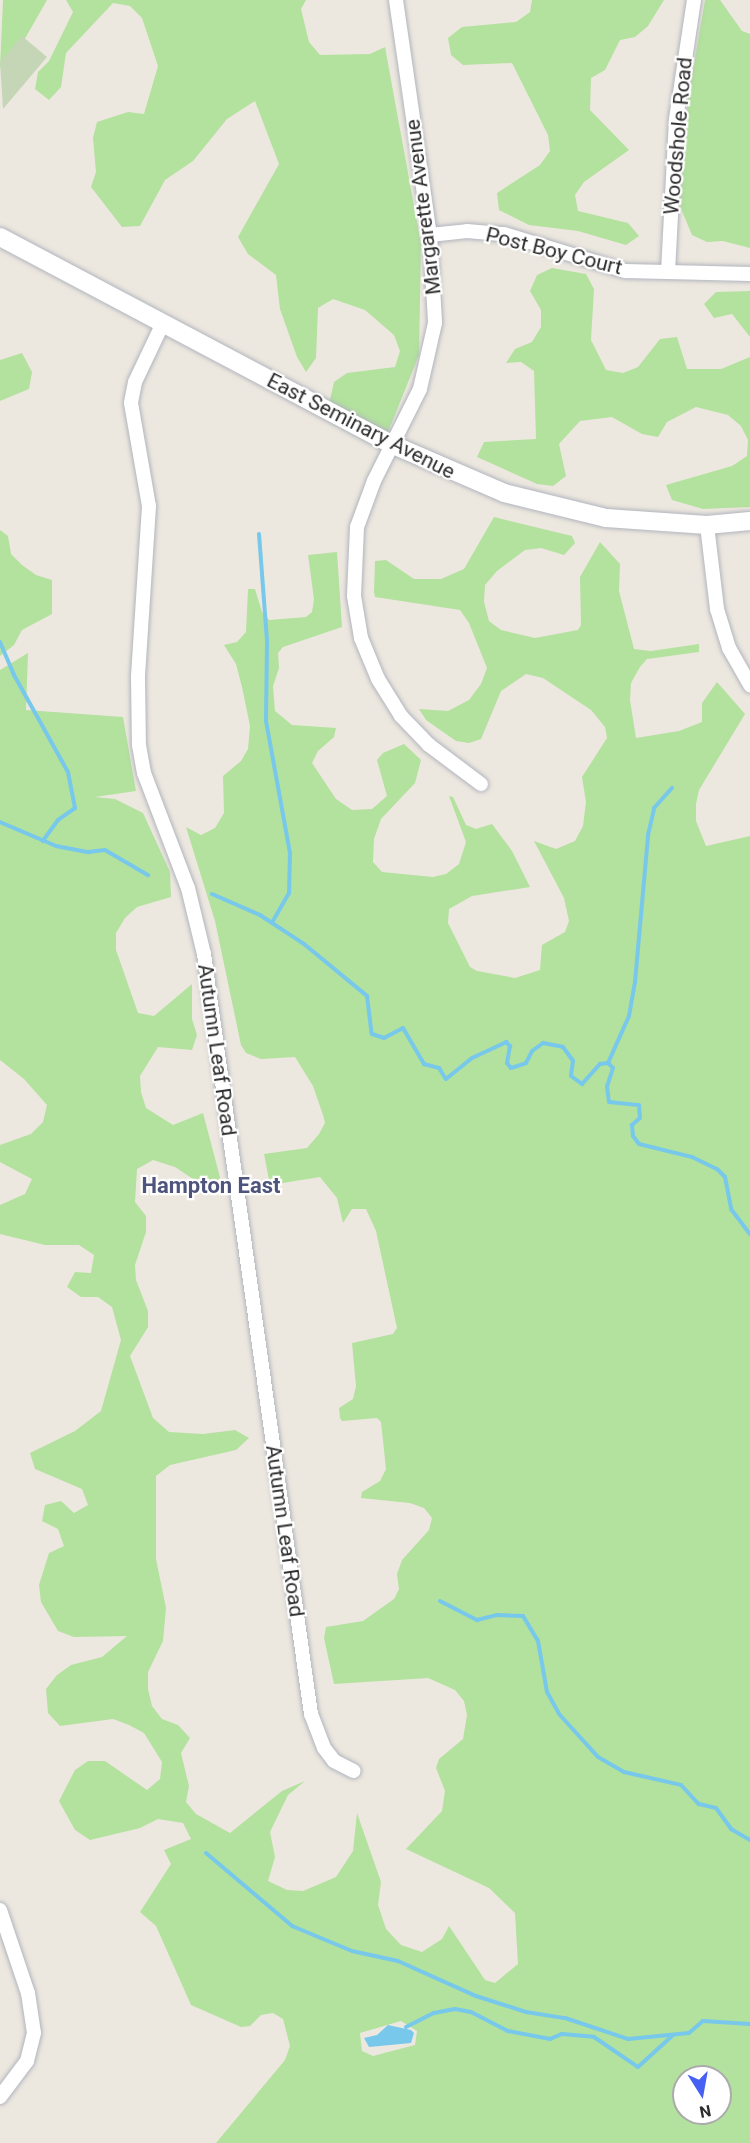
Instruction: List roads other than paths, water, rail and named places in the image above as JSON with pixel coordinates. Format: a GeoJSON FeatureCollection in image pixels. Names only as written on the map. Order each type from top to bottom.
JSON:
{"type":"FeatureCollection","features":[{"type":"Feature","properties":{"kind":"street","name":"Margarette Avenue"},"geometry":{"type":"LineString","coordinates":[[396,0],[430,235],[435,313],[429,357],[420,389],[392,444],[357,527],[353,559],[361,638],[378,679],[401,716],[429,745],[481,784]]}},
{"type":"Feature","properties":{"kind":"street","name":"Woodshole Road"},"geometry":{"type":"LineString","coordinates":[[668,272],[676,119],[694,0]]}},
{"type":"Feature","properties":{"kind":"street","name":"Post Boy Court"},"geometry":{"type":"LineString","coordinates":[[430,235],[467,231],[504,234],[609,268],[750,274]]}},
{"type":"Feature","properties":{"kind":"street","name":"East Seminary Avenue"},"geometry":{"type":"LineString","coordinates":[[0,237],[451,473],[553,507],[606,518],[707,525],[750,521]]}},
{"type":"Feature","properties":{"kind":"street","name":"Autumn Leaf Road"},"geometry":{"type":"LineString","coordinates":[[163,323],[135,382],[131,403],[149,506],[138,677],[139,745],[144,773],[188,888],[204,954],[311,1714],[324,1748],[334,1761],[354,1771]]}},
{"type":"Feature","properties":{"kind":"street"},"geometry":{"type":"LineString","coordinates":[[707,525],[717,609],[729,648],[750,685]]}},
{"type":"Feature","properties":{"kind":"street"},"geometry":{"type":"LineString","coordinates":[[0,1910],[28,1993],[34,2033],[27,2061],[13,2084],[0,2097]]}},
{"type":"Feature","properties":{"kind":"water"},"geometry":{"type":"Polygon","coordinates":[[[388,2025],[411,2030],[414,2033],[411,2043],[369,2047],[364,2038],[377,2035],[388,2025]]]}},
{"type":"Feature","properties":{"kind":"waterway"},"geometry":{"type":"LineString","coordinates":[[259,534],[267,640],[266,721],[290,853],[289,893],[272,922]]}},
{"type":"Feature","properties":{"kind":"waterway"},"geometry":{"type":"LineString","coordinates":[[0,642],[14,675],[68,772],[75,808],[58,820],[43,841]]}},
{"type":"Feature","properties":{"kind":"waterway"},"geometry":{"type":"LineString","coordinates":[[608,1063],[629,1016],[635,982],[648,835],[654,808],[672,788]]}},
{"type":"Feature","properties":{"kind":"waterway"},"geometry":{"type":"LineString","coordinates":[[0,822],[56,846],[88,852],[105,850],[148,875]]}},
{"type":"Feature","properties":{"kind":"waterway"},"geometry":{"type":"LineString","coordinates":[[212,894],[260,915],[304,944],[367,996],[372,1034],[384,1038],[403,1028],[424,1064],[439,1068],[446,1079],[472,1058],[506,1042],[510,1046],[507,1063],[511,1068],[526,1063],[532,1051],[543,1043],[563,1047],[573,1061],[571,1076],[582,1084],[600,1064],[608,1063],[613,1068],[607,1086],[609,1102],[639,1105],[640,1118],[632,1125],[633,1136],[639,1144],[692,1157],[717,1169],[725,1177],[731,1209],[750,1234]]}},
{"type":"Feature","properties":{"kind":"waterway"},"geometry":{"type":"LineString","coordinates":[[440,1601],[477,1620],[497,1615],[523,1616],[538,1641],[547,1692],[559,1714],[598,1757],[624,1772],[681,1785],[699,1804],[716,1808],[731,1829],[750,1840]]}},
{"type":"Feature","properties":{"kind":"waterway"},"geometry":{"type":"LineString","coordinates":[[206,1853],[292,1926],[352,1951],[398,1961],[476,1996],[526,2012],[565,2018],[628,2039],[689,2033],[703,2021],[750,2024]]}},
{"type":"Feature","properties":{"kind":"waterway"},"geometry":{"type":"LineString","coordinates":[[406,2027],[434,2013],[455,2009],[471,2012],[508,2031],[550,2039],[562,2034],[594,2037],[638,2067],[672,2036]]}},
{"type":"Feature","properties":{"kind":"district","name":"Hampton East"},"geometry":{"type":"Point","coordinates":[211,1186]}}]}
